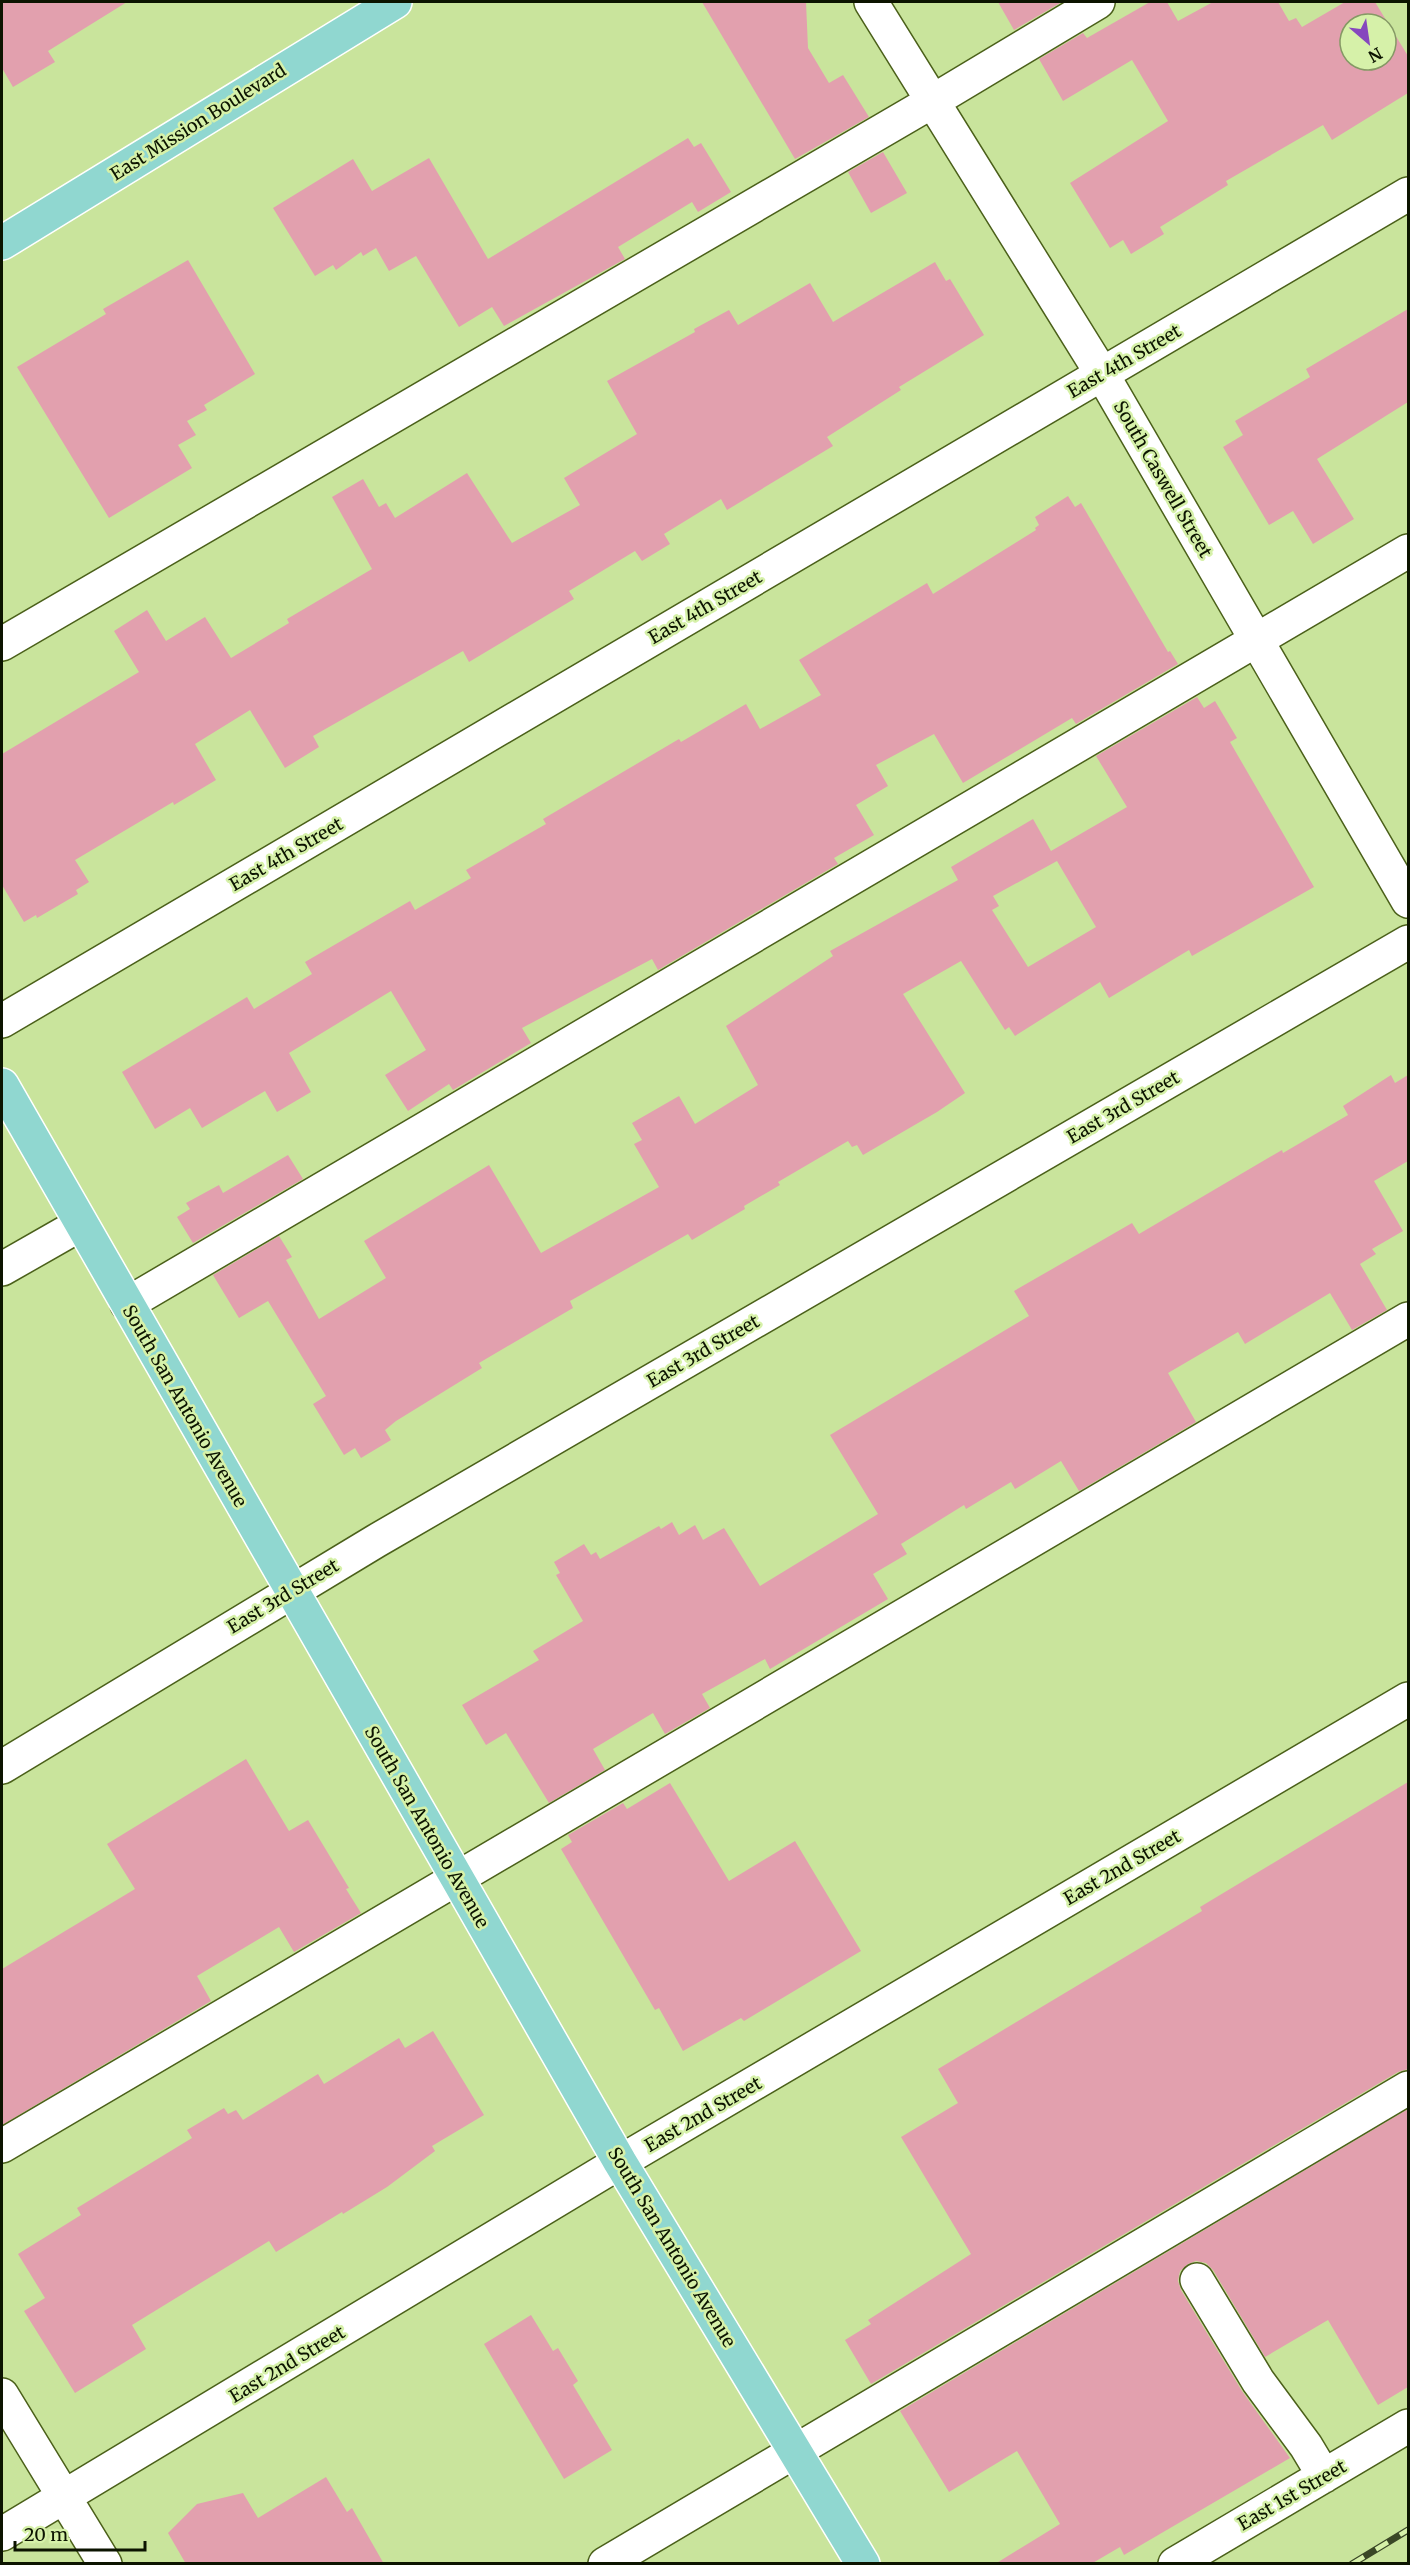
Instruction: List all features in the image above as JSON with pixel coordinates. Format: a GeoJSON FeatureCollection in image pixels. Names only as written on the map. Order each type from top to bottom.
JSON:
{"type":"FeatureCollection","features":[{"type":"Feature","properties":{"kind":"main road","name":"East Mission Boulevard"},"geometry":{"type":"LineString","coordinates":[[2,243],[395,2]]}},
{"type":"Feature","properties":{"kind":"main road","name":"South San Antonio Avenue"},"geometry":{"type":"LineString","coordinates":[[2,1085],[620,2162],[863,2564]]}},
{"type":"Feature","properties":{"kind":"street","name":"South Caswell Street"},"geometry":{"type":"LineString","coordinates":[[871,2],[1102,374],[1408,900]]}},
{"type":"Feature","properties":{"kind":"street"},"geometry":{"type":"LineString","coordinates":[[2,644],[933,101],[1098,2]]}},
{"type":"Feature","properties":{"kind":"street","name":"East 4th Street"},"geometry":{"type":"LineString","coordinates":[[2,1022],[1408,194]]}},
{"type":"Feature","properties":{"kind":"street"},"geometry":{"type":"LineString","coordinates":[[127,1304],[1408,551]]}},
{"type":"Feature","properties":{"kind":"street","name":"East 3rd Street"},"geometry":{"type":"LineString","coordinates":[[2,1767],[291,1591],[1408,942]]}},
{"type":"Feature","properties":{"kind":"street"},"geometry":{"type":"LineString","coordinates":[[2,1269],[81,1224]]}},
{"type":"Feature","properties":{"kind":"street"},"geometry":{"type":"LineString","coordinates":[[2,2146],[1408,1319]]}},
{"type":"Feature","properties":{"kind":"street","name":"East 2nd Street"},"geometry":{"type":"LineString","coordinates":[[2,2534],[620,2162],[1408,1699]]}},
{"type":"Feature","properties":{"kind":"street"},"geometry":{"type":"LineString","coordinates":[[604,2564],[1408,2088]]}},
{"type":"Feature","properties":{"kind":"street"},"geometry":{"type":"LineString","coordinates":[[1197,2280],[1258,2381],[1306,2446],[1324,2476]]}},
{"type":"Feature","properties":{"kind":"street"},"geometry":{"type":"LineString","coordinates":[[2,2395],[105,2564]]}},
{"type":"Feature","properties":{"kind":"street","name":"East 1st Street"},"geometry":{"type":"LineString","coordinates":[[1175,2564],[1408,2427]]}},
{"type":"Feature","properties":{"kind":"building"},"geometry":{"type":"Polygon","coordinates":[[[2,2],[127,2],[48,51],[55,62],[13,87],[2,68],[2,2]]]}},
{"type":"Feature","properties":{"kind":"building"},"geometry":{"type":"Polygon","coordinates":[[[702,2],[806,2],[808,48],[829,83],[843,75],[869,117],[795,159],[702,2]]]}},
{"type":"Feature","properties":{"kind":"building"},"geometry":{"type":"Polygon","coordinates":[[[998,2],[1062,2],[1014,30],[998,2]]]}},
{"type":"Feature","properties":{"kind":"building"},"geometry":{"type":"Polygon","coordinates":[[[1150,2],[1167,2],[1178,21],[1213,2],[1278,2],[1289,21],[1296,18],[1302,27],[1345,2],[1375,2],[1381,12],[1338,12],[1338,72],[1398,72],[1398,40],[1408,56],[1408,93],[1332,140],[1323,125],[1226,181],[1228,185],[1160,227],[1164,234],[1131,254],[1123,240],[1110,248],[1070,183],[1168,121],[1132,60],[1063,101],[1039,59],[1083,33],[1087,38],[1150,2]]]}},
{"type":"Feature","properties":{"kind":"building"},"geometry":{"type":"Polygon","coordinates":[[[688,138],[694,147],[701,143],[731,192],[698,212],[692,202],[618,247],[625,259],[504,326],[492,307],[459,327],[416,256],[389,271],[376,248],[363,256],[361,252],[336,270],[333,265],[315,276],[273,208],[353,159],[372,191],[429,158],[488,259],[688,138]]]}},
{"type":"Feature","properties":{"kind":"building"},"geometry":{"type":"Polygon","coordinates":[[[883,152],[907,193],[871,213],[848,172],[883,152]]]}},
{"type":"Feature","properties":{"kind":"building"},"geometry":{"type":"Polygon","coordinates":[[[188,260],[255,374],[204,405],[207,410],[187,421],[196,435],[178,445],[192,468],[109,518],[17,367],[106,314],[103,309],[188,260]]]}},
{"type":"Feature","properties":{"kind":"building"},"geometry":{"type":"Polygon","coordinates":[[[935,262],[946,281],[950,279],[984,335],[899,387],[901,390],[827,437],[833,446],[727,510],[721,499],[664,534],[670,544],[642,561],[635,551],[569,591],[574,599],[469,662],[463,651],[313,736],[319,747],[285,768],[250,710],[195,744],[216,780],[174,805],[173,802],[75,860],[89,882],[76,890],[78,894],[37,918],[36,915],[24,922],[2,885],[2,754],[139,672],[114,631],[147,610],[166,641],[205,617],[231,658],[289,623],[287,619],[372,569],[332,497],[363,479],[379,507],[386,503],[395,518],[467,473],[512,543],[580,505],[564,478],[637,434],[607,381],[695,332],[694,329],[729,310],[738,325],[810,283],[833,322],[935,262]]]}},
{"type":"Feature","properties":{"kind":"building"},"geometry":{"type":"Polygon","coordinates":[[[1408,309],[1408,402],[1317,459],[1354,519],[1313,544],[1293,511],[1269,525],[1223,447],[1243,435],[1235,421],[1310,377],[1306,369],[1408,309]]]}},
{"type":"Feature","properties":{"kind":"building"},"geometry":{"type":"Polygon","coordinates":[[[1068,496],[1075,507],[1081,503],[1168,652],[1170,651],[1178,664],[1076,724],[1072,718],[963,783],[934,734],[876,765],[888,786],[856,805],[874,835],[834,858],[838,864],[658,970],[652,959],[522,1028],[531,1043],[453,1090],[449,1084],[408,1111],[385,1075],[426,1050],[391,991],[289,1053],[311,1092],[277,1112],[265,1091],[202,1128],[190,1108],[155,1129],[122,1072],[247,997],[254,1009],[312,974],[305,962],[410,901],[415,910],[471,878],[466,870],[546,824],[543,819],[679,739],[681,742],[746,704],[760,729],[821,695],[799,660],[927,583],[933,594],[1036,530],[1035,528],[1039,525],[1035,517],[1068,496]]]}},
{"type":"Feature","properties":{"kind":"building"},"geometry":{"type":"Polygon","coordinates":[[[1197,697],[1204,708],[1215,701],[1237,738],[1230,742],[1314,887],[1192,956],[1189,950],[1109,998],[1100,982],[1015,1036],[1009,1027],[1005,1030],[961,961],[903,994],[965,1093],[863,1155],[857,1145],[852,1147],[848,1141],[778,1182],[780,1185],[744,1206],[745,1209],[692,1240],[688,1234],[570,1301],[573,1308],[479,1363],[482,1368],[396,1421],[385,1430],[391,1440],[361,1458],[355,1448],[344,1455],[313,1404],[326,1396],[268,1301],[239,1318],[213,1275],[279,1236],[292,1257],[286,1260],[319,1319],[386,1278],[364,1241],[489,1165],[541,1253],[659,1187],[634,1144],[642,1140],[632,1123],[679,1096],[695,1124],[758,1085],[726,1026],[833,956],[830,951],[958,880],[951,867],[1033,819],[1051,851],[1127,807],[1096,756],[1197,697]],[[1057,861],[993,896],[999,906],[992,910],[1028,967],[1096,927],[1057,861]]]}},
{"type":"Feature","properties":{"kind":"building"},"geometry":{"type":"Polygon","coordinates":[[[1391,1075],[1395,1083],[1408,1075],[1408,1161],[1374,1181],[1403,1231],[1372,1249],[1376,1254],[1360,1264],[1387,1310],[1352,1330],[1330,1293],[1245,1344],[1238,1332],[1168,1373],[1196,1422],[1079,1491],[1061,1461],[1015,1489],[1011,1482],[966,1509],[964,1505],[901,1544],[907,1554],[873,1574],[888,1599],[770,1669],[765,1659],[702,1694],[710,1708],[665,1734],[653,1713],[593,1749],[605,1770],[549,1803],[506,1733],[486,1745],[462,1705],[539,1660],[533,1651],[583,1621],[556,1575],[560,1573],[554,1562],[584,1544],[591,1555],[596,1552],[600,1559],[659,1526],[661,1529],[672,1522],[679,1535],[695,1525],[703,1540],[724,1528],[760,1586],[878,1514],[830,1435],[1029,1316],[1014,1291],[1132,1223],[1139,1234],[1282,1150],[1283,1153],[1348,1115],[1343,1106],[1391,1075]]]}},
{"type":"Feature","properties":{"kind":"building"},"geometry":{"type":"Polygon","coordinates":[[[288,1155],[303,1179],[193,1243],[177,1217],[190,1209],[186,1203],[219,1185],[223,1193],[288,1155]]]}},
{"type":"Feature","properties":{"kind":"building"},"geometry":{"type":"Polygon","coordinates":[[[246,1759],[289,1831],[308,1820],[349,1888],[346,1889],[361,1913],[294,1952],[279,1927],[197,1976],[211,2001],[2,2125],[2,1969],[135,1889],[107,1844],[246,1759]]]}},
{"type":"Feature","properties":{"kind":"building"},"geometry":{"type":"Polygon","coordinates":[[[1408,1782],[1408,2069],[1398,2072],[871,2384],[845,2340],[871,2324],[868,2320],[971,2254],[901,2137],[958,2103],[938,2069],[1202,1911],[1200,1907],[1408,1782]]]}},
{"type":"Feature","properties":{"kind":"building"},"geometry":{"type":"Polygon","coordinates":[[[670,1783],[729,1881],[795,1841],[861,1951],[744,2021],[741,2018],[683,2051],[659,2008],[655,2010],[561,1849],[572,1842],[568,1835],[623,1803],[627,1809],[670,1783]]]}},
{"type":"Feature","properties":{"kind":"building"},"geometry":{"type":"Polygon","coordinates":[[[433,2031],[484,2115],[432,2146],[435,2151],[387,2187],[343,2214],[342,2212],[276,2252],[269,2241],[132,2325],[146,2349],[75,2393],[24,2311],[45,2298],[18,2254],[81,2215],[77,2208],[192,2138],[187,2130],[224,2108],[228,2114],[236,2110],[243,2120],[318,2074],[324,2084],[399,2038],[405,2048],[433,2031]]]}},
{"type":"Feature","properties":{"kind":"building"},"geometry":{"type":"Polygon","coordinates":[[[1408,2109],[1408,2387],[1378,2405],[1328,2320],[1265,2357],[1213,2270],[1206,2263],[1196,2261],[1188,2264],[1180,2271],[1178,2281],[1181,2290],[1242,2391],[1290,2458],[1124,2555],[1120,2547],[1091,2564],[995,2564],[1060,2524],[1017,2451],[949,2492],[900,2411],[1408,2109]]]}},
{"type":"Feature","properties":{"kind":"building"},"geometry":{"type":"Polygon","coordinates":[[[531,2315],[553,2351],[558,2348],[578,2381],[573,2385],[612,2450],[564,2479],[484,2344],[531,2315]]]}},
{"type":"Feature","properties":{"kind":"building"},"geometry":{"type":"Polygon","coordinates":[[[326,2477],[347,2512],[352,2508],[384,2564],[186,2564],[168,2533],[197,2504],[243,2493],[258,2518],[326,2477]]]}},
{"type":"Feature","properties":{"kind":"railway"},"geometry":{"type":"LineString","coordinates":[[1352,2564],[1408,2530]]}}]}
